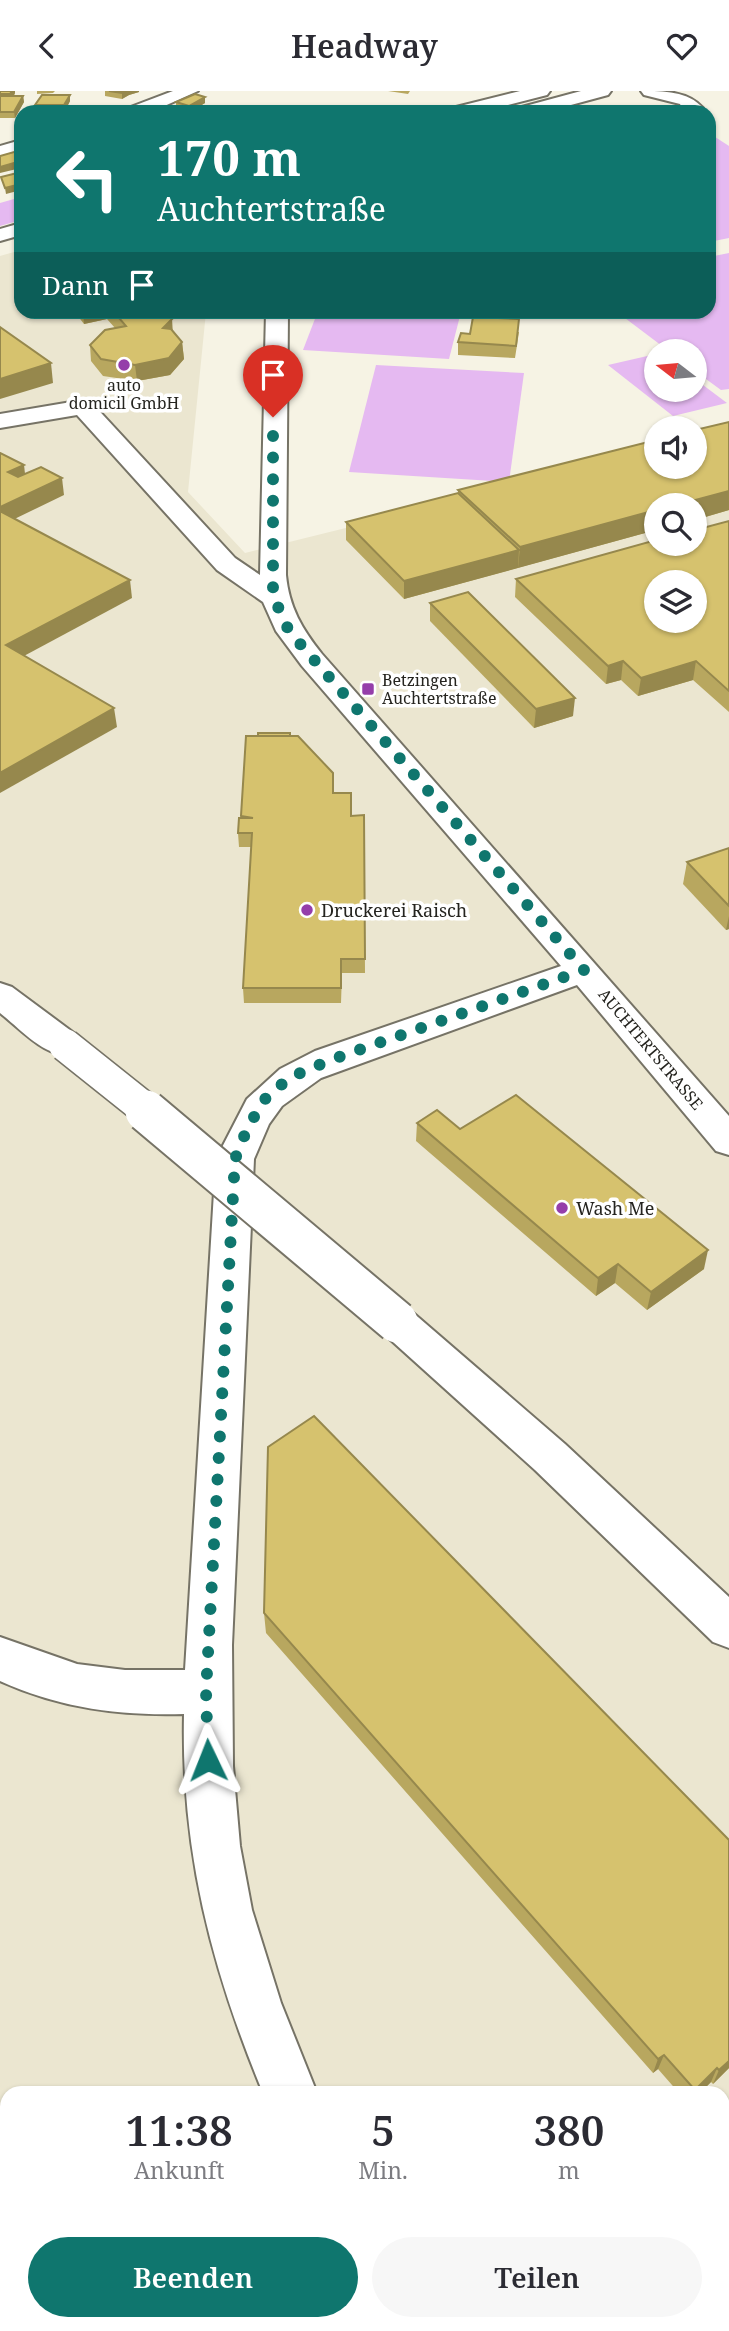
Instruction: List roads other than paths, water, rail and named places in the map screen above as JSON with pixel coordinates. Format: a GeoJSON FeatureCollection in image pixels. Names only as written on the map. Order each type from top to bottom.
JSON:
{"type":"FeatureCollection","features":[{"type":"Feature","properties":{"kind":"main road"},"geometry":{"type":"LineString","coordinates":[[152,105],[189,91]]}},
{"type":"Feature","properties":{"kind":"main road"},"geometry":{"type":"LineString","coordinates":[[486,105],[541,91]]}},
{"type":"Feature","properties":{"kind":"main road"},"geometry":{"type":"LineString","coordinates":[[550,105],[602,91]]}},
{"type":"Feature","properties":{"kind":"main road"},"geometry":{"type":"LineString","coordinates":[[650,91],[677,97],[692,105]]}},
{"type":"Feature","properties":{"kind":"main road","name":"AUCHTERTSTRASSE"},"geometry":{"type":"LineString","coordinates":[[277,319],[273,596],[289,631],[729,1141]]}},
{"type":"Feature","properties":{"kind":"main road"},"geometry":{"type":"LineString","coordinates":[[0,421],[41,411],[83,407],[226,564],[273,596]]}},
{"type":"Feature","properties":{"kind":"main road"},"geometry":{"type":"LineString","coordinates":[[287,2086],[247,1982],[228,1917],[215,1847],[206,1691],[235,1159],[247,1129],[264,1100],[289,1078],[328,1061],[584,970]]}},
{"type":"Feature","properties":{"kind":"main road"},"geometry":{"type":"LineString","coordinates":[[0,995],[220,1170],[397,1322],[550,1457],[729,1627]]}},
{"type":"Feature","properties":{"kind":"main road"},"geometry":{"type":"LineString","coordinates":[[0,1658],[38,1677],[87,1690],[123,1694],[206,1691]]}},
{"type":"Feature","properties":{"kind":"place","name":"auto domicil GmbH"},"geometry":{"type":"Point","coordinates":[124,365]}},
{"type":"Feature","properties":{"kind":"place","name":"Betzingen Auchtertstraße"},"geometry":{"type":"Point","coordinates":[368,689]}},
{"type":"Feature","properties":{"kind":"place","name":"Druckerei Raisch"},"geometry":{"type":"Point","coordinates":[307,910]}},
{"type":"Feature","properties":{"kind":"place","name":"Wash Me"},"geometry":{"type":"Point","coordinates":[562,1208]}}]}
